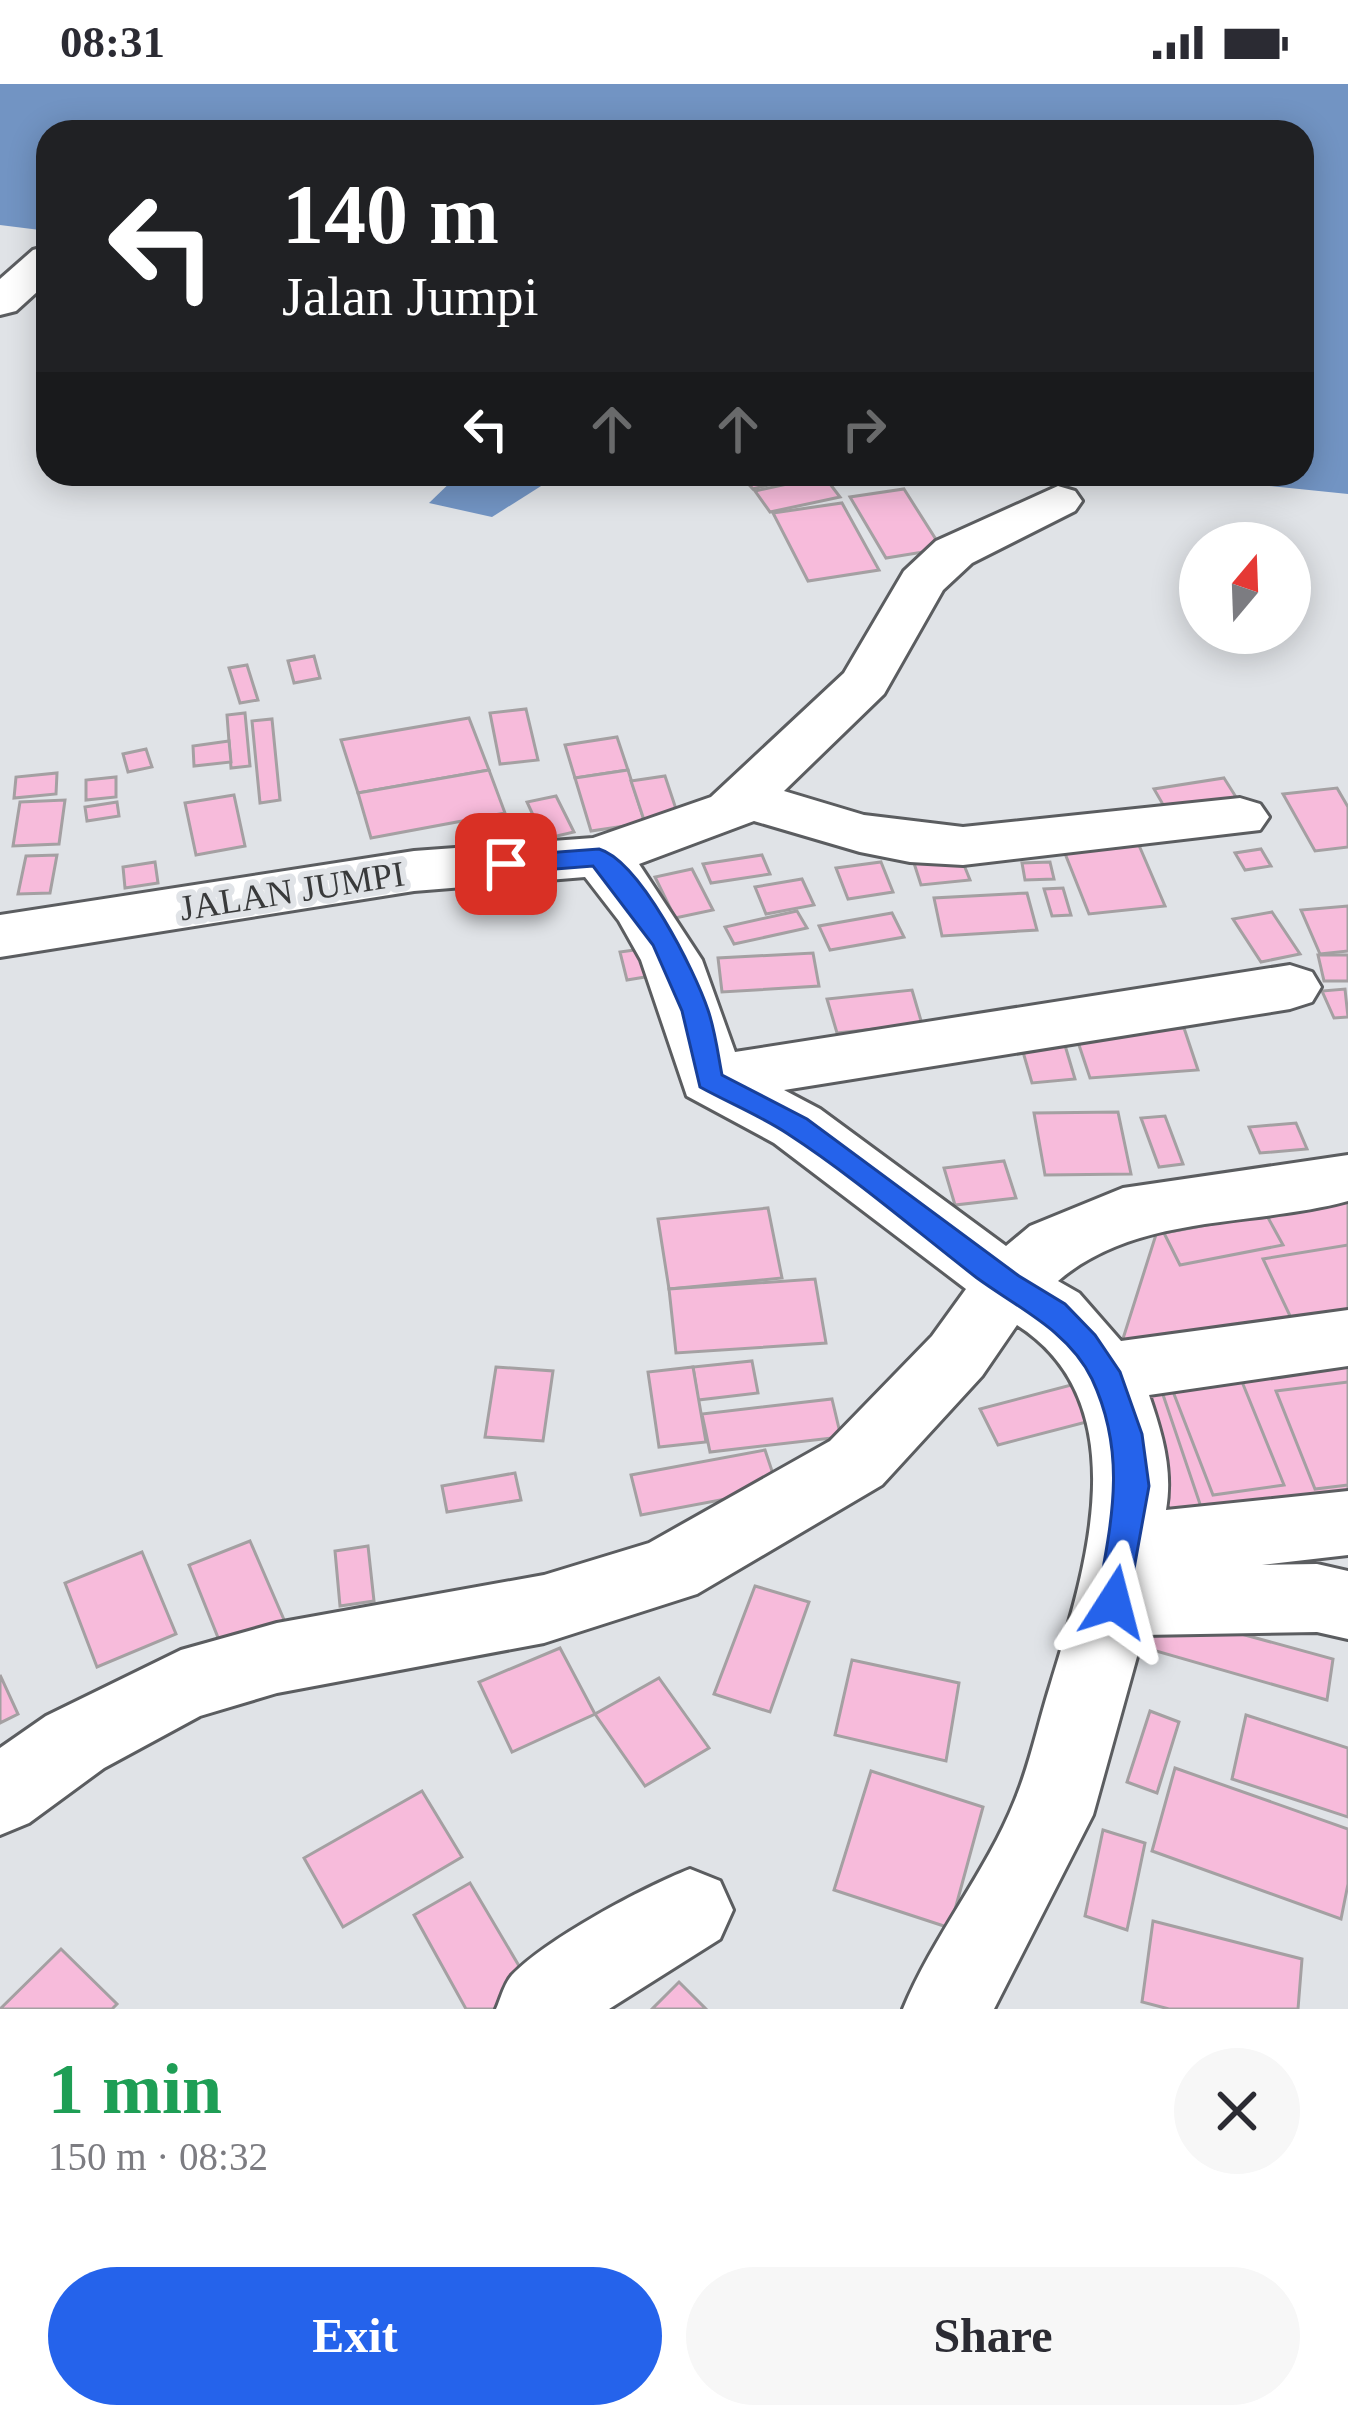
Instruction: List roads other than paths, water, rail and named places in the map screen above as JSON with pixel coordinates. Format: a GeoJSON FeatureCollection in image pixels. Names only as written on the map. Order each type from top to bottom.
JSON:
{"type":"FeatureCollection","features":[{"type":"Feature","properties":{"kind":"street"},"geometry":{"type":"LineString","coordinates":[[0,242],[36,247]]}},
{"type":"Feature","properties":{"kind":"street"},"geometry":{"type":"LineString","coordinates":[[0,302],[36,270]]}},
{"type":"Feature","properties":{"kind":"street","name":"JALAN JUMPI"},"geometry":{"type":"LineString","coordinates":[[0,936],[413,872],[599,857],[714,820],[817,732],[865,682],[922,582],[954,552],[1058,501]]}},
{"type":"Feature","properties":{"kind":"street"},"geometry":{"type":"LineString","coordinates":[[742,798],[860,833],[910,843],[963,846],[1240,817]]}},
{"type":"Feature","properties":{"kind":"street"},"geometry":{"type":"LineString","coordinates":[[599,857],[620,878],[665,942],[695,1011],[710,1080],[797,1126],[1008,1284],[1054,1313],[1105,1372],[1126,1434],[1133,1486],[1119,1575],[1052,1815],[947,2009]]}},
{"type":"Feature","properties":{"kind":"street"},"geometry":{"type":"LineString","coordinates":[[710,1080],[980,1033],[1290,987]]}},
{"type":"Feature","properties":{"kind":"street"},"geometry":{"type":"LineString","coordinates":[[0,1796],[75,1742],[181,1686],[277,1658],[544,1609],[670,1570],[856,1463],[958,1356],[1008,1284],[1054,1245],[1123,1214],[1341,1178]]}},
{"type":"Feature","properties":{"kind":"street"},"geometry":{"type":"LineString","coordinates":[[1105,1372],[1348,1338]]}},
{"type":"Feature","properties":{"kind":"street"},"geometry":{"type":"LineString","coordinates":[[1119,1575],[1348,1523]]}},
{"type":"Feature","properties":{"kind":"street"},"geometry":{"type":"LineString","coordinates":[[1119,1575],[1348,1605]]}},
{"type":"Feature","properties":{"kind":"street"},"geometry":{"type":"LineString","coordinates":[[540,2009],[574,1981],[690,1910]]}},
{"type":"Feature","properties":{"kind":"water"},"geometry":{"type":"Polygon","coordinates":[[[0,84],[1348,84],[1348,494],[1269,486],[1314,486],[1314,120],[36,120],[36,230],[0,225],[0,84]]]}},
{"type":"Feature","properties":{"kind":"water"},"geometry":{"type":"Polygon","coordinates":[[[447,486],[541,486],[492,517],[429,503],[447,486]]]}}]}
